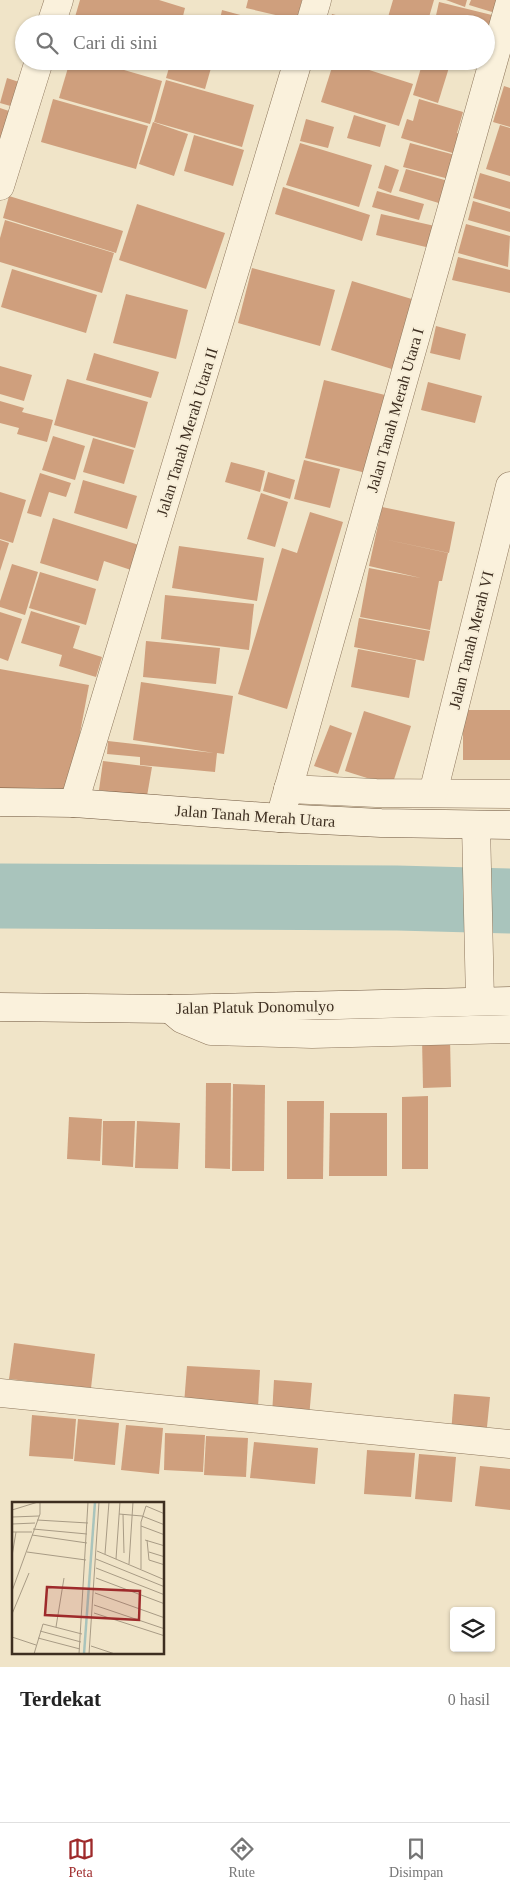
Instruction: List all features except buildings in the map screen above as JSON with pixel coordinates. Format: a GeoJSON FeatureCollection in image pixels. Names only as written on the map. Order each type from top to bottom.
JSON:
{"type":"FeatureCollection","features":[{"type":"Feature","properties":{"kind":"street"},"geometry":{"type":"LineString","coordinates":[[54,15],[58,0]]}},
{"type":"Feature","properties":{"kind":"street"},"geometry":{"type":"LineString","coordinates":[[313,15],[317,0]]}},
{"type":"Feature","properties":{"kind":"street","name":"Jalan Tanah Merah Utara I"},"geometry":{"type":"LineString","coordinates":[[495,55],[510,2]]}},
{"type":"Feature","properties":{"kind":"street"},"geometry":{"type":"LineString","coordinates":[[0,186],[36,70]]}},
{"type":"Feature","properties":{"kind":"street","name":"Jalan Tanah Merah Utara II"},"geometry":{"type":"LineString","coordinates":[[74,803],[295,70]]}},
{"type":"Feature","properties":{"kind":"street","name":"Jalan Tanah Merah Utara I"},"geometry":{"type":"LineString","coordinates":[[280,818],[491,70]]}},
{"type":"Feature","properties":{"kind":"street","name":"Jalan Tanah Merah VI"},"geometry":{"type":"LineString","coordinates":[[433,793],[510,486]]}},
{"type":"Feature","properties":{"kind":"street"},"geometry":{"type":"LineString","coordinates":[[288,789],[376,793],[510,794]]}},
{"type":"Feature","properties":{"kind":"street","name":"Jalan Tanah Merah Utara"},"geometry":{"type":"LineString","coordinates":[[0,802],[74,803],[280,818],[476,837],[510,825]]}},
{"type":"Feature","properties":{"kind":"street"},"geometry":{"type":"LineString","coordinates":[[476,837],[480,1001]]}},
{"type":"Feature","properties":{"kind":"street","name":"Jalan Platuk Donomulyo"},"geometry":{"type":"LineString","coordinates":[[0,1007],[170,1009],[510,1001]]}},
{"type":"Feature","properties":{"kind":"street"},"geometry":{"type":"LineString","coordinates":[[170,1009],[182,1019],[211,1031],[312,1034],[510,1029]]}},
{"type":"Feature","properties":{"kind":"street"},"geometry":{"type":"LineString","coordinates":[[0,1393],[510,1444]]}},
{"type":"Feature","properties":{"kind":"waterway"},"geometry":{"type":"LineString","coordinates":[[0,896],[397,898],[510,901]]}}]}
